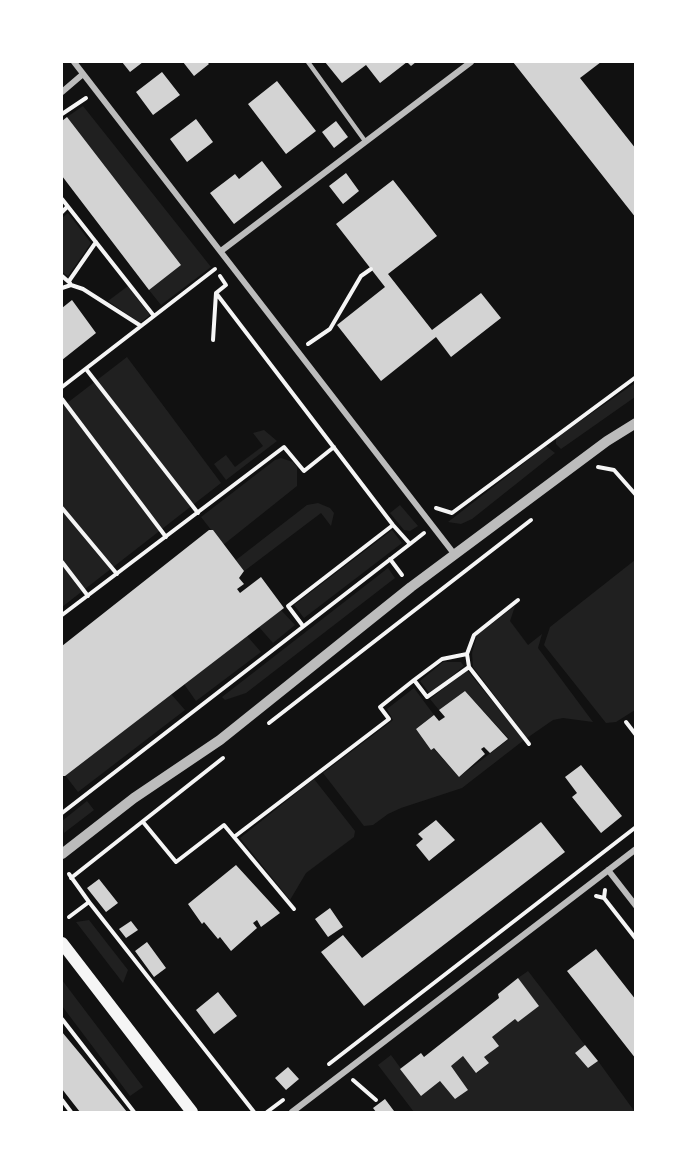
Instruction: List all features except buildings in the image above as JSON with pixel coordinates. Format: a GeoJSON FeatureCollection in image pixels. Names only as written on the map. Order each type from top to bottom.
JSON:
{"type":"FeatureCollection","features":[{"type":"Feature","properties":{"kind":"main road"},"geometry":{"type":"LineString","coordinates":[[62,943],[192,1113]]}},
{"type":"Feature","properties":{"kind":"street"},"geometry":{"type":"LineString","coordinates":[[74,62],[455,555]]}},
{"type":"Feature","properties":{"kind":"street"},"geometry":{"type":"LineString","coordinates":[[221,251],[471,62]]}},
{"type":"Feature","properties":{"kind":"street"},"geometry":{"type":"LineString","coordinates":[[62,92],[83,74]]}},
{"type":"Feature","properties":{"kind":"street"},"geometry":{"type":"LineString","coordinates":[[62,854],[134,798],[220,740],[455,555],[607,441],[636,423]]}},
{"type":"Feature","properties":{"kind":"street"},"geometry":{"type":"LineString","coordinates":[[292,1113],[636,849]]}},
{"type":"Feature","properties":{"kind":"street"},"geometry":{"type":"LineString","coordinates":[[608,870],[636,906]]}},
{"type":"Feature","properties":{"kind":"lane"},"geometry":{"type":"LineString","coordinates":[[308,62],[365,141]]}},
{"type":"Feature","properties":{"kind":"path"},"geometry":{"type":"LineString","coordinates":[[62,200],[154,316]]}},
{"type":"Feature","properties":{"kind":"path"},"geometry":{"type":"LineString","coordinates":[[62,212],[67,207]]}},
{"type":"Feature","properties":{"kind":"path"},"geometry":{"type":"LineString","coordinates":[[62,288],[70,283],[96,242]]}},
{"type":"Feature","properties":{"kind":"path"},"geometry":{"type":"LineString","coordinates":[[62,387],[214,269]]}},
{"type":"Feature","properties":{"kind":"path"},"geometry":{"type":"LineString","coordinates":[[308,345],[330,328],[361,276],[371,269]]}},
{"type":"Feature","properties":{"kind":"path"},"geometry":{"type":"LineString","coordinates":[[62,276],[141,326]]}},
{"type":"Feature","properties":{"kind":"path"},"geometry":{"type":"LineString","coordinates":[[213,340],[216,293],[226,285],[220,276]]}},
{"type":"Feature","properties":{"kind":"path"},"geometry":{"type":"LineString","coordinates":[[216,293],[393,525],[410,544]]}},
{"type":"Feature","properties":{"kind":"path"},"geometry":{"type":"LineString","coordinates":[[300,335],[314,354]]}},
{"type":"Feature","properties":{"kind":"path"},"geometry":{"type":"LineString","coordinates":[[86,369],[198,513]]}},
{"type":"Feature","properties":{"kind":"path"},"geometry":{"type":"LineString","coordinates":[[62,813],[433,526],[636,377]]}},
{"type":"Feature","properties":{"kind":"path"},"geometry":{"type":"LineString","coordinates":[[62,399],[166,537]]}},
{"type":"Feature","properties":{"kind":"path"},"geometry":{"type":"LineString","coordinates":[[62,615],[284,447],[304,471],[334,447]]}},
{"type":"Feature","properties":{"kind":"path"},"geometry":{"type":"LineString","coordinates":[[590,474],[599,467],[609,468],[636,495]]}},
{"type":"Feature","properties":{"kind":"path"},"geometry":{"type":"LineString","coordinates":[[433,507],[452,513]]}},
{"type":"Feature","properties":{"kind":"path"},"geometry":{"type":"LineString","coordinates":[[62,508],[117,574]]}},
{"type":"Feature","properties":{"kind":"path"},"geometry":{"type":"LineString","coordinates":[[264,727],[534,517]]}},
{"type":"Feature","properties":{"kind":"path"},"geometry":{"type":"LineString","coordinates":[[303,626],[288,606],[393,525]]}},
{"type":"Feature","properties":{"kind":"path"},"geometry":{"type":"LineString","coordinates":[[62,562],[88,596]]}},
{"type":"Feature","properties":{"kind":"path"},"geometry":{"type":"LineString","coordinates":[[518,600],[474,635],[467,654],[470,667],[529,744]]}},
{"type":"Feature","properties":{"kind":"path"},"geometry":{"type":"LineString","coordinates":[[234,837],[389,719],[380,707],[414,680],[442,659],[467,654]]}},
{"type":"Feature","properties":{"kind":"path"},"geometry":{"type":"LineString","coordinates":[[414,680],[428,698],[470,667]]}},
{"type":"Feature","properties":{"kind":"path"},"geometry":{"type":"LineString","coordinates":[[626,722],[636,735]]}},
{"type":"Feature","properties":{"kind":"path"},"geometry":{"type":"LineString","coordinates":[[224,754],[222,759],[143,822],[70,876],[254,1113]]}},
{"type":"Feature","properties":{"kind":"path"},"geometry":{"type":"LineString","coordinates":[[143,822],[176,862],[224,825],[294,909]]}},
{"type":"Feature","properties":{"kind":"path"},"geometry":{"type":"LineString","coordinates":[[324,1069],[636,828]]}},
{"type":"Feature","properties":{"kind":"path"},"geometry":{"type":"LineString","coordinates":[[604,898],[636,939]]}},
{"type":"Feature","properties":{"kind":"path"},"geometry":{"type":"LineString","coordinates":[[69,917],[88,902]]}},
{"type":"Feature","properties":{"kind":"path"},"geometry":{"type":"LineString","coordinates":[[62,1019],[134,1113]]}},
{"type":"Feature","properties":{"kind":"path"},"geometry":{"type":"LineString","coordinates":[[352,1080],[376,1100]]}},
{"type":"Feature","properties":{"kind":"path"},"geometry":{"type":"LineString","coordinates":[[267,1113],[286,1098]]}},
{"type":"Feature","properties":{"kind":"path"},"geometry":{"type":"LineString","coordinates":[[62,1100],[71,1113]]}},
{"type":"Feature","properties":{"kind":"shaded area"},"geometry":{"type":"Polygon","coordinates":[[[83,106],[211,267],[161,305],[149,290],[181,265],[67,117],[83,106]]]}},
{"type":"Feature","properties":{"kind":"shaded area"},"geometry":{"type":"Polygon","coordinates":[[[68,213],[91,243],[68,276],[62,272],[62,218],[68,213]]]}},
{"type":"Feature","properties":{"kind":"shaded area"},"geometry":{"type":"Polygon","coordinates":[[[128,286],[150,315],[140,323],[108,301],[128,286]]]}},
{"type":"Feature","properties":{"kind":"shaded area"},"geometry":{"type":"Polygon","coordinates":[[[127,357],[221,483],[62,607],[62,407],[127,357]]]}},
{"type":"Feature","properties":{"kind":"shaded area"},"geometry":{"type":"Polygon","coordinates":[[[635,383],[635,397],[561,449],[556,444],[556,438],[635,383]]]}},
{"type":"Feature","properties":{"kind":"shaded area"},"geometry":{"type":"Polygon","coordinates":[[[264,430],[277,441],[226,480],[214,464],[226,455],[235,467],[263,446],[253,433],[264,430]]]}},
{"type":"Feature","properties":{"kind":"shaded area"},"geometry":{"type":"Polygon","coordinates":[[[546,446],[555,453],[472,519],[461,524],[448,522],[546,446]]]}},
{"type":"Feature","properties":{"kind":"shaded area"},"geometry":{"type":"Polygon","coordinates":[[[281,458],[293,462],[297,467],[297,486],[223,545],[201,517],[275,460],[281,458]]]}},
{"type":"Feature","properties":{"kind":"shaded area"},"geometry":{"type":"Polygon","coordinates":[[[318,503],[330,508],[334,513],[331,526],[321,513],[243,572],[236,560],[307,505],[318,503]]]}},
{"type":"Feature","properties":{"kind":"shaded area"},"geometry":{"type":"Polygon","coordinates":[[[400,505],[418,526],[410,531],[404,530],[390,513],[400,505]]]}},
{"type":"Feature","properties":{"kind":"shaded area"},"geometry":{"type":"Polygon","coordinates":[[[392,530],[402,543],[304,618],[294,605],[392,530]]]}},
{"type":"Feature","properties":{"kind":"shaded area"},"geometry":{"type":"Polygon","coordinates":[[[635,560],[635,710],[616,722],[606,723],[544,645],[550,627],[635,560]]]}},
{"type":"Feature","properties":{"kind":"shaded area"},"geometry":{"type":"Polygon","coordinates":[[[388,568],[395,578],[246,693],[225,700],[222,697],[388,568]]]}},
{"type":"Feature","properties":{"kind":"shaded area"},"geometry":{"type":"Polygon","coordinates":[[[515,606],[510,621],[528,645],[542,634],[538,648],[593,722],[563,718],[553,720],[527,738],[473,667],[472,653],[477,635],[515,606]]]}},
{"type":"Feature","properties":{"kind":"shaded area"},"geometry":{"type":"Polygon","coordinates":[[[281,610],[295,625],[273,643],[259,627],[281,610]]]}},
{"type":"Feature","properties":{"kind":"shaded area"},"geometry":{"type":"Polygon","coordinates":[[[247,636],[261,652],[196,701],[184,684],[247,636]]]}},
{"type":"Feature","properties":{"kind":"shaded area"},"geometry":{"type":"Polygon","coordinates":[[[443,662],[461,662],[464,666],[430,694],[420,681],[443,662]]]}},
{"type":"Feature","properties":{"kind":"shaded area"},"geometry":{"type":"Polygon","coordinates":[[[467,670],[524,740],[462,788],[401,808],[373,825],[364,826],[323,773],[393,720],[387,709],[414,688],[434,715],[416,729],[459,777],[509,739],[465,691],[439,710],[430,699],[467,670]]]}},
{"type":"Feature","properties":{"kind":"shaded area"},"geometry":{"type":"Polygon","coordinates":[[[171,694],[185,710],[78,792],[65,775],[171,694]]]}},
{"type":"Feature","properties":{"kind":"shaded area"},"geometry":{"type":"Polygon","coordinates":[[[314,779],[355,831],[354,837],[306,873],[290,900],[240,838],[314,779]]]}},
{"type":"Feature","properties":{"kind":"shaded area"},"geometry":{"type":"Polygon","coordinates":[[[87,801],[94,810],[64,833],[62,821],[87,801]]]}},
{"type":"Feature","properties":{"kind":"shaded area"},"geometry":{"type":"Polygon","coordinates":[[[89,920],[128,970],[123,983],[76,922],[89,920]]]}},
{"type":"Feature","properties":{"kind":"shaded area"},"geometry":{"type":"Polygon","coordinates":[[[528,971],[585,1045],[575,1053],[588,1068],[598,1061],[635,1112],[414,1112],[378,1065],[391,1055],[421,1096],[440,1081],[455,1099],[468,1090],[451,1066],[463,1056],[477,1073],[489,1063],[484,1057],[498,1046],[492,1037],[515,1019],[518,1022],[539,1006],[518,978],[528,971]]]}},
{"type":"Feature","properties":{"kind":"shaded area"},"geometry":{"type":"Polygon","coordinates":[[[62,980],[143,1087],[130,1096],[62,1006],[62,980]]]}}]}
